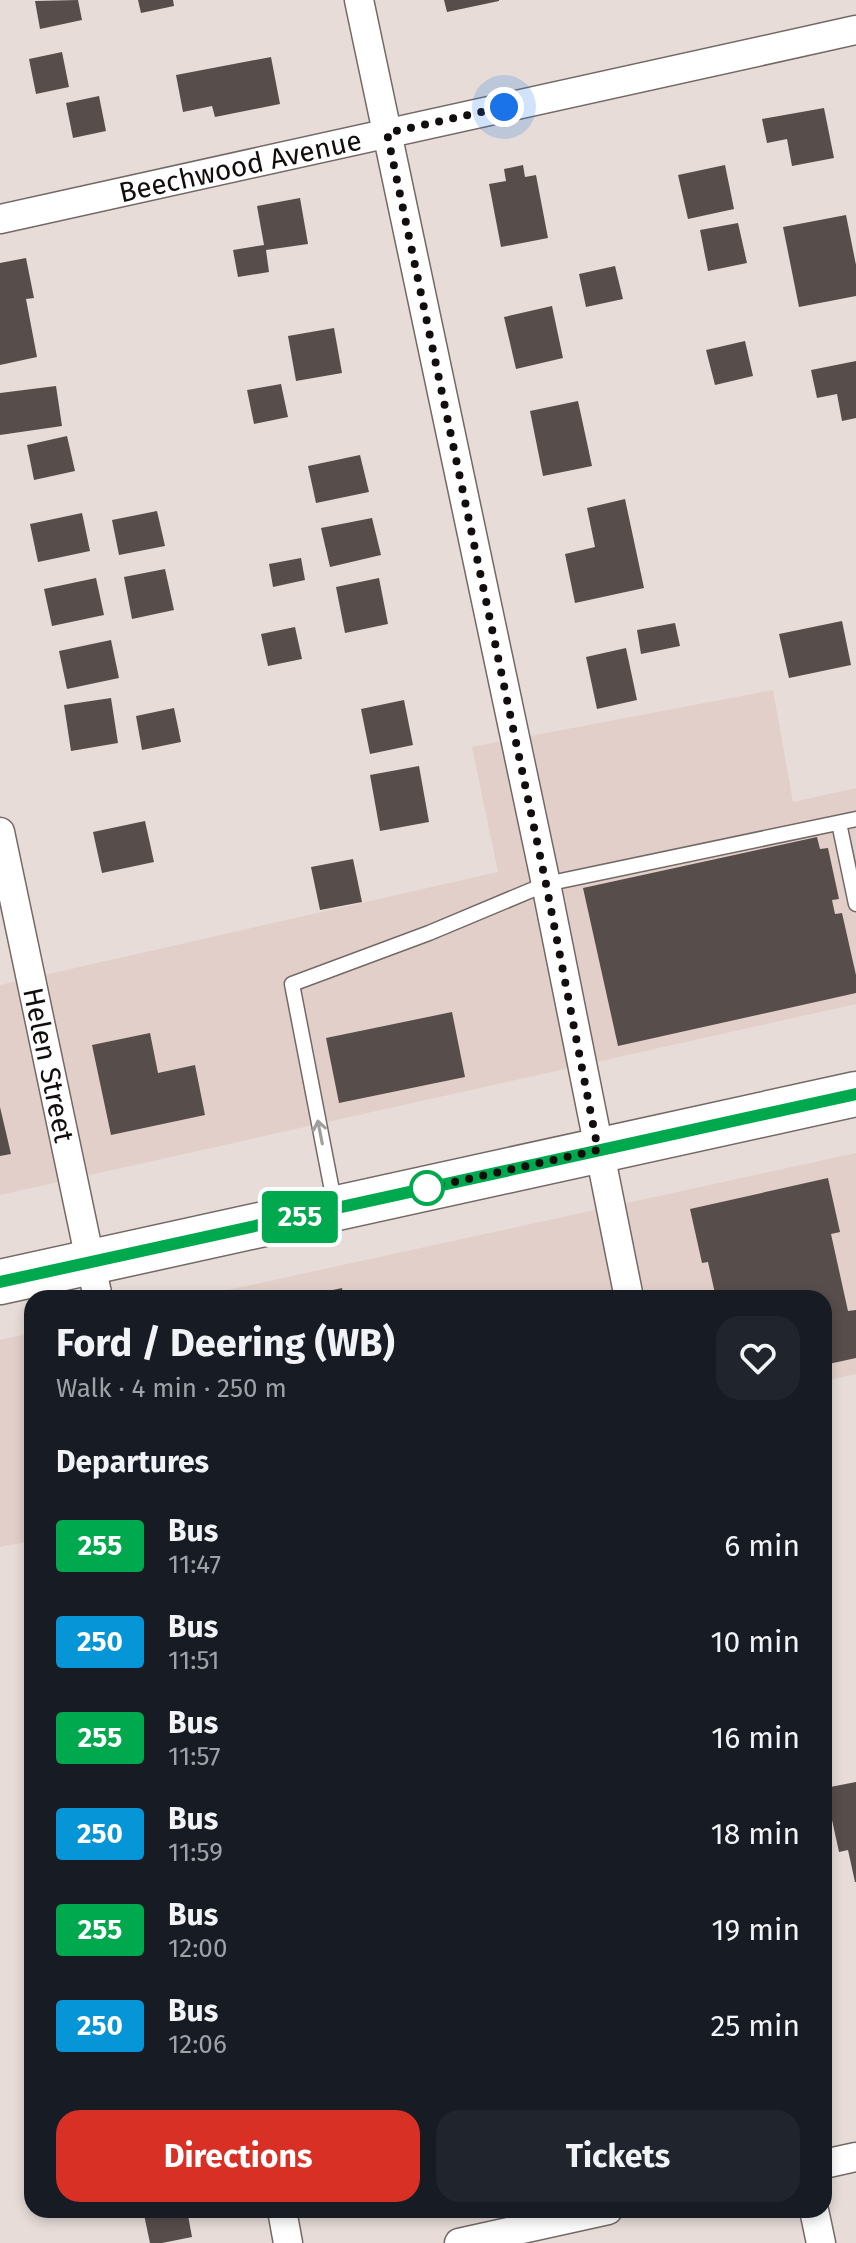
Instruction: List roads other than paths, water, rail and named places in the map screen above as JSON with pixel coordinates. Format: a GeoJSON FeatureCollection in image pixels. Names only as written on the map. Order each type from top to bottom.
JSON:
{"type":"FeatureCollection","features":[{"type":"Feature","properties":{"kind":"main road"},"geometry":{"type":"LineString","coordinates":[[0,1282],[95,1280],[335,1209],[856,1094]]}},
{"type":"Feature","properties":{"kind":"street"},"geometry":{"type":"LineString","coordinates":[[359,0],[546,884],[627,1290]]}},
{"type":"Feature","properties":{"kind":"street","name":"Beechwood Avenue"},"geometry":{"type":"LineString","coordinates":[[0,219],[856,30]]}},
{"type":"Feature","properties":{"kind":"street","name":"Helen Street"},"geometry":{"type":"LineString","coordinates":[[0,832],[95,1280]]}},
{"type":"Feature","properties":{"kind":"street"},"geometry":{"type":"LineString","coordinates":[[832,2162],[856,2157]]}},
{"type":"Feature","properties":{"kind":"street"},"geometry":{"type":"LineString","coordinates":[[283,2218],[288,2243]]}},
{"type":"Feature","properties":{"kind":"street"},"geometry":{"type":"LineString","coordinates":[[459,2243],[572,2218]]}},
{"type":"Feature","properties":{"kind":"street"},"geometry":{"type":"LineString","coordinates":[[816,2218],[821,2243]]}},
{"type":"Feature","properties":{"kind":"lane"},"geometry":{"type":"LineString","coordinates":[[335,1209],[292,984],[429,933],[546,884],[856,819]]}},
{"type":"Feature","properties":{"kind":"lane"},"geometry":{"type":"LineString","coordinates":[[839,823],[856,904]]}}]}
